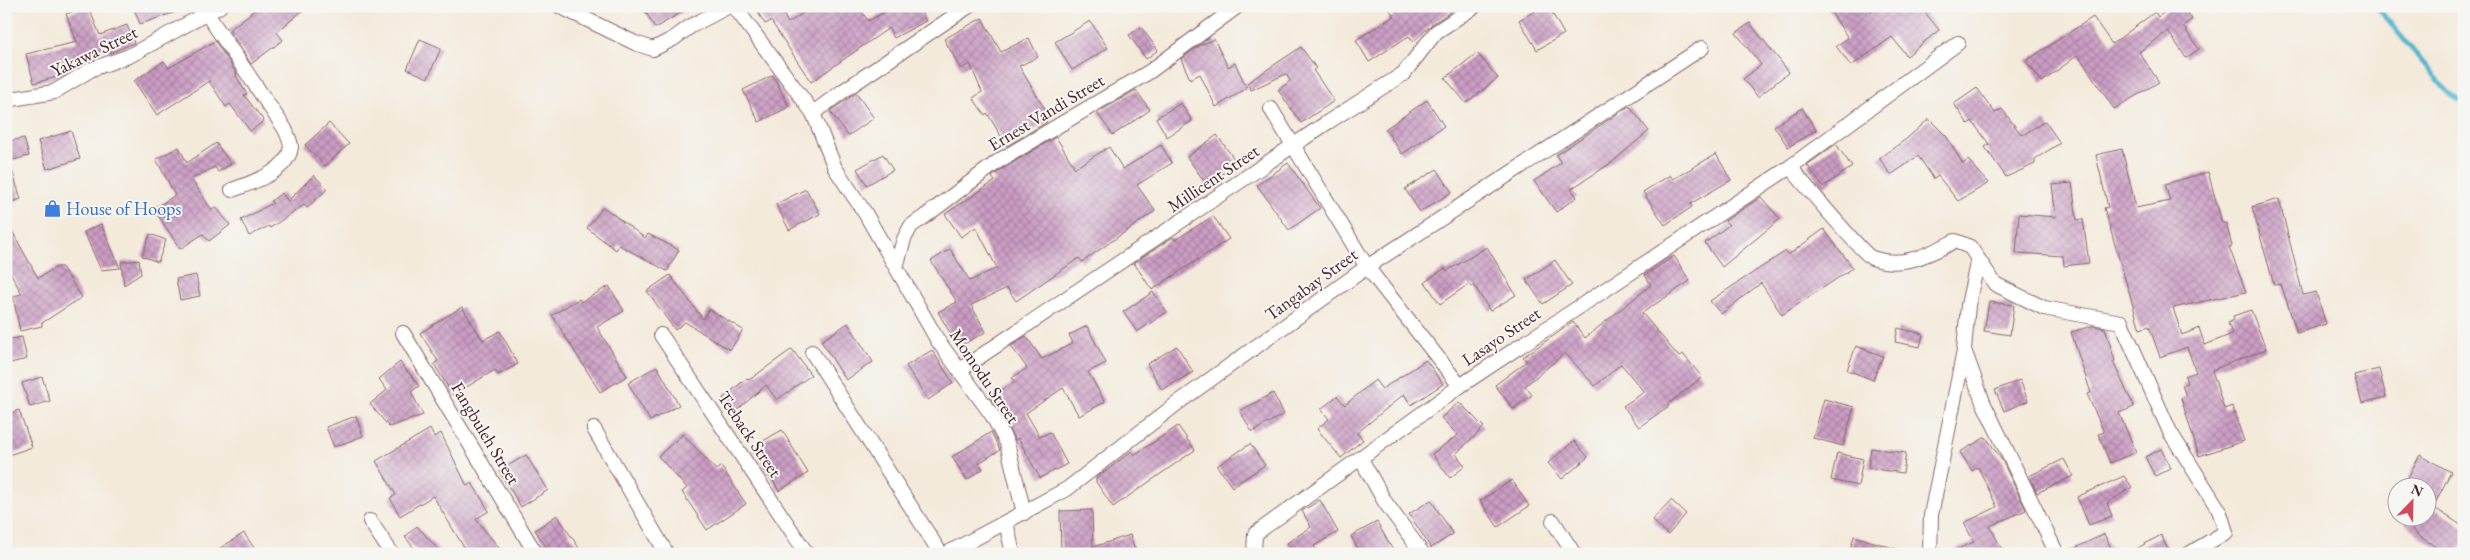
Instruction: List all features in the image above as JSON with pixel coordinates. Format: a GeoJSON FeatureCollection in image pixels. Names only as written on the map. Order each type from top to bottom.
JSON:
{"type":"FeatureCollection","features":[{"type":"Feature","properties":{"kind":"street","name":"Yakawa Street"},"geometry":{"type":"LineString","coordinates":[[6,100],[54,92],[92,69],[130,56],[220,6]]}},
{"type":"Feature","properties":{"kind":"street"},"geometry":{"type":"LineString","coordinates":[[559,6],[653,50],[691,26],[729,6]]}},
{"type":"Feature","properties":{"kind":"street","name":"Momodu Street"},"geometry":{"type":"LineString","coordinates":[[734,6],[813,113],[836,168],[938,341],[992,415],[1007,443],[1024,512]]}},
{"type":"Feature","properties":{"kind":"street"},"geometry":{"type":"LineString","coordinates":[[813,113],[970,6]]}},
{"type":"Feature","properties":{"kind":"street","name":"Ernest Vandi Street"},"geometry":{"type":"LineString","coordinates":[[896,267],[904,239],[912,226],[1000,160],[1149,72],[1238,6]]}},
{"type":"Feature","properties":{"kind":"street","name":"Millicent Street"},"geometry":{"type":"LineString","coordinates":[[960,370],[1404,74],[1436,32],[1475,6]]}},
{"type":"Feature","properties":{"kind":"street"},"geometry":{"type":"LineString","coordinates":[[207,14],[285,129],[291,146],[286,160],[262,180],[232,190]]}},
{"type":"Feature","properties":{"kind":"street","name":"Lasayo Street"},"geometry":{"type":"LineString","coordinates":[[1254,554],[1256,534],[1460,386],[1790,167],[1958,42]]}},
{"type":"Feature","properties":{"kind":"street","name":"Tangabay Street"},"geometry":{"type":"LineString","coordinates":[[946,554],[1067,489],[1179,402],[1367,267],[1702,48]]}},
{"type":"Feature","properties":{"kind":"street"},"geometry":{"type":"LineString","coordinates":[[1271,108],[1367,267],[1460,386]]}},
{"type":"Feature","properties":{"kind":"street"},"geometry":{"type":"LineString","coordinates":[[1790,167],[1870,258],[1900,262],[1921,258],[1955,240],[1970,247],[1995,284],[2044,308],[2121,322],[2170,432],[2218,510],[2226,532],[2189,554]]}},
{"type":"Feature","properties":{"kind":"street"},"geometry":{"type":"LineString","coordinates":[[1930,554],[1931,515],[1964,350],[1968,305],[1978,259]]}},
{"type":"Feature","properties":{"kind":"street","name":"Fangbuleh Street"},"geometry":{"type":"LineString","coordinates":[[402,333],[536,554]]}},
{"type":"Feature","properties":{"kind":"street","name":"Teeback Street"},"geometry":{"type":"LineString","coordinates":[[661,335],[807,554]]}},
{"type":"Feature","properties":{"kind":"street"},"geometry":{"type":"LineString","coordinates":[[1964,350],[1984,402],[2057,554]]}},
{"type":"Feature","properties":{"kind":"street"},"geometry":{"type":"LineString","coordinates":[[812,352],[941,554]]}},
{"type":"Feature","properties":{"kind":"street"},"geometry":{"type":"LineString","coordinates":[[594,429],[667,554]]}},
{"type":"Feature","properties":{"kind":"street"},"geometry":{"type":"LineString","coordinates":[[1361,459],[1385,502],[1423,554]]}},
{"type":"Feature","properties":{"kind":"street"},"geometry":{"type":"LineString","coordinates":[[370,521],[392,554]]}},
{"type":"Feature","properties":{"kind":"street"},"geometry":{"type":"LineString","coordinates":[[1553,521],[1574,554]]}},
{"type":"Feature","properties":{"kind":"street"},"geometry":{"type":"LineString","coordinates":[[1006,522],[1013,554]]}},
{"type":"Feature","properties":{"kind":"building"},"geometry":{"type":"Polygon","coordinates":[[[88,6],[100,35],[127,25],[134,43],[110,53],[108,47],[74,60],[76,68],[65,75],[34,83],[26,54],[77,42],[66,14],[88,6]]]}},
{"type":"Feature","properties":{"kind":"building"},"geometry":{"type":"Polygon","coordinates":[[[133,6],[185,6],[185,9],[140,24],[133,6]]]}},
{"type":"Feature","properties":{"kind":"building"},"geometry":{"type":"Polygon","coordinates":[[[260,6],[308,6],[277,32],[283,40],[251,64],[229,30],[260,6]]]}},
{"type":"Feature","properties":{"kind":"building"},"geometry":{"type":"Polygon","coordinates":[[[642,6],[692,6],[655,28],[642,6]]]}},
{"type":"Feature","properties":{"kind":"building"},"geometry":{"type":"Polygon","coordinates":[[[754,6],[795,6],[783,14],[788,23],[814,6],[858,6],[868,21],[896,6],[918,6],[926,21],[894,38],[889,28],[811,82],[771,21],[765,24],[754,6]]]}},
{"type":"Feature","properties":{"kind":"building"},"geometry":{"type":"Polygon","coordinates":[[[1387,6],[1446,6],[1450,12],[1431,25],[1413,42],[1409,36],[1369,62],[1356,40],[1394,16],[1387,6]]]}},
{"type":"Feature","properties":{"kind":"building"},"geometry":{"type":"Polygon","coordinates":[[[1544,6],[1548,6],[1564,34],[1537,50],[1519,20],[1544,6]]]}},
{"type":"Feature","properties":{"kind":"building"},"geometry":{"type":"Polygon","coordinates":[[[1827,6],[1868,6],[1872,12],[1882,6],[1920,6],[1939,30],[1907,56],[1892,37],[1851,66],[1836,46],[1848,38],[1827,6]]]}},
{"type":"Feature","properties":{"kind":"building"},"geometry":{"type":"Polygon","coordinates":[[[2172,6],[2181,6],[2192,19],[2183,26],[2199,49],[2186,58],[2168,31],[2139,52],[2159,82],[2114,109],[2078,55],[2042,82],[2026,61],[2093,17],[2112,44],[2155,12],[2158,17],[2172,6]]]}},
{"type":"Feature","properties":{"kind":"building"},"geometry":{"type":"Polygon","coordinates":[[[982,18],[1001,52],[1029,38],[1038,57],[1019,66],[1049,116],[1045,119],[1047,122],[1007,146],[987,113],[985,115],[973,98],[982,92],[970,64],[961,69],[944,39],[982,18]]]}},
{"type":"Feature","properties":{"kind":"building"},"geometry":{"type":"Polygon","coordinates":[[[1090,21],[1108,48],[1072,70],[1055,42],[1090,21]]]}},
{"type":"Feature","properties":{"kind":"building"},"geometry":{"type":"Polygon","coordinates":[[[1750,23],[1789,72],[1758,97],[1743,79],[1761,65],[1736,33],[1750,23]]]}},
{"type":"Feature","properties":{"kind":"building"},"geometry":{"type":"Polygon","coordinates":[[[1141,27],[1158,50],[1146,59],[1129,35],[1141,27]]]}},
{"type":"Feature","properties":{"kind":"building"},"geometry":{"type":"Polygon","coordinates":[[[420,39],[441,48],[428,78],[407,69],[420,39]]]}},
{"type":"Feature","properties":{"kind":"building"},"geometry":{"type":"Polygon","coordinates":[[[1214,39],[1228,67],[1235,63],[1247,88],[1216,107],[1200,74],[1190,79],[1181,59],[1199,46],[1214,39]]]}},
{"type":"Feature","properties":{"kind":"building"},"geometry":{"type":"Polygon","coordinates":[[[215,41],[237,74],[236,76],[247,94],[244,95],[264,121],[250,131],[230,104],[226,107],[209,81],[157,115],[134,81],[164,61],[169,68],[215,41]]]}},
{"type":"Feature","properties":{"kind":"building"},"geometry":{"type":"Polygon","coordinates":[[[1301,47],[1316,68],[1313,70],[1334,101],[1301,123],[1278,90],[1290,81],[1286,74],[1251,90],[1247,83],[1301,47]]]}},
{"type":"Feature","properties":{"kind":"building"},"geometry":{"type":"Polygon","coordinates":[[[1477,53],[1498,78],[1466,103],[1445,78],[1477,53]]]}},
{"type":"Feature","properties":{"kind":"building"},"geometry":{"type":"Polygon","coordinates":[[[773,75],[789,107],[759,122],[743,90],[773,75]]]}},
{"type":"Feature","properties":{"kind":"building"},"geometry":{"type":"Polygon","coordinates":[[[1977,88],[1995,113],[2002,109],[2021,134],[2023,135],[2045,121],[2060,143],[2035,159],[2035,164],[2006,177],[1985,147],[1989,144],[1972,121],[1968,124],[1954,104],[1977,88]]]}},
{"type":"Feature","properties":{"kind":"building"},"geometry":{"type":"Polygon","coordinates":[[[1136,90],[1150,110],[1113,135],[1097,113],[1136,90]]]}},
{"type":"Feature","properties":{"kind":"building"},"geometry":{"type":"Polygon","coordinates":[[[856,93],[874,118],[848,136],[830,111],[856,93]]]}},
{"type":"Feature","properties":{"kind":"building"},"geometry":{"type":"Polygon","coordinates":[[[1427,100],[1444,126],[1402,154],[1385,129],[1427,100]]]}},
{"type":"Feature","properties":{"kind":"building"},"geometry":{"type":"Polygon","coordinates":[[[1181,103],[1192,121],[1167,137],[1156,118],[1181,103]]]}},
{"type":"Feature","properties":{"kind":"building"},"geometry":{"type":"Polygon","coordinates":[[[1629,106],[1649,131],[1611,163],[1571,189],[1577,197],[1556,212],[1534,181],[1561,163],[1556,155],[1629,106]]]}},
{"type":"Feature","properties":{"kind":"building"},"geometry":{"type":"Polygon","coordinates":[[[1802,108],[1816,130],[1788,147],[1774,126],[1802,108]]]}},
{"type":"Feature","properties":{"kind":"building"},"geometry":{"type":"Polygon","coordinates":[[[1929,119],[1946,136],[1963,164],[1968,160],[1989,183],[1958,201],[1938,176],[1934,179],[1918,156],[1891,175],[1879,158],[1905,140],[1929,119]]]}},
{"type":"Feature","properties":{"kind":"building"},"geometry":{"type":"Polygon","coordinates":[[[329,123],[349,144],[325,166],[305,145],[329,123]]]}},
{"type":"Feature","properties":{"kind":"building"},"geometry":{"type":"Polygon","coordinates":[[[71,131],[80,159],[47,169],[38,141],[71,131]]]}},
{"type":"Feature","properties":{"kind":"building"},"geometry":{"type":"Polygon","coordinates":[[[1217,135],[1237,163],[1207,185],[1187,157],[1217,135]]]}},
{"type":"Feature","properties":{"kind":"building"},"geometry":{"type":"Polygon","coordinates":[[[1056,137],[1075,168],[1109,147],[1123,169],[1161,145],[1172,163],[1137,185],[1155,211],[1082,262],[1079,258],[1016,301],[1007,288],[971,305],[986,332],[958,347],[938,312],[957,302],[931,261],[950,249],[970,281],[997,268],[976,227],[961,237],[945,214],[995,181],[992,177],[1002,169],[1056,137]]]}},
{"type":"Feature","properties":{"kind":"building"},"geometry":{"type":"Polygon","coordinates":[[[24,138],[29,156],[9,161],[21,199],[6,204],[6,142],[24,138]]]}},
{"type":"Feature","properties":{"kind":"building"},"geometry":{"type":"Polygon","coordinates":[[[216,143],[231,164],[218,172],[215,167],[191,179],[212,210],[216,207],[230,225],[209,241],[203,234],[180,249],[154,209],[175,195],[156,159],[179,147],[187,163],[216,143]]]}},
{"type":"Feature","properties":{"kind":"building"},"geometry":{"type":"Polygon","coordinates":[[[1836,144],[1852,167],[1823,187],[1807,165],[1836,144]]]}},
{"type":"Feature","properties":{"kind":"building"},"geometry":{"type":"Polygon","coordinates":[[[2122,149],[2136,208],[2170,201],[2165,184],[2208,172],[2222,223],[2226,223],[2232,246],[2229,247],[2246,292],[2173,308],[2182,335],[2199,328],[2205,345],[2232,334],[2228,323],[2234,320],[2233,316],[2251,310],[2266,349],[2212,370],[2224,409],[2232,406],[2244,441],[2199,456],[2181,398],[2186,396],[2182,385],[2187,383],[2185,376],[2196,372],[2187,347],[2160,357],[2149,326],[2140,329],[2104,208],[2108,207],[2096,155],[2122,149]]]}},
{"type":"Feature","properties":{"kind":"building"},"geometry":{"type":"Polygon","coordinates":[[[883,154],[893,170],[867,185],[857,169],[883,154]]]}},
{"type":"Feature","properties":{"kind":"building"},"geometry":{"type":"Polygon","coordinates":[[[1716,154],[1731,180],[1690,204],[1692,207],[1665,225],[1643,192],[1670,175],[1673,179],[1716,154]]]}},
{"type":"Feature","properties":{"kind":"building"},"geometry":{"type":"Polygon","coordinates":[[[1288,163],[1320,208],[1289,230],[1257,185],[1288,163]]]}},
{"type":"Feature","properties":{"kind":"building"},"geometry":{"type":"Polygon","coordinates":[[[1437,169],[1452,192],[1420,212],[1405,189],[1437,169]]]}},
{"type":"Feature","properties":{"kind":"building"},"geometry":{"type":"Polygon","coordinates":[[[314,175],[327,189],[307,208],[304,205],[270,228],[269,226],[249,236],[241,220],[273,203],[271,201],[282,193],[288,201],[314,175]]]}},
{"type":"Feature","properties":{"kind":"building"},"geometry":{"type":"Polygon","coordinates":[[[2072,183],[2077,220],[2083,219],[2089,263],[2064,266],[2063,256],[2016,253],[2019,214],[2056,217],[2052,185],[2072,183]]]}},
{"type":"Feature","properties":{"kind":"building"},"geometry":{"type":"Polygon","coordinates":[[[806,189],[820,214],[789,230],[776,204],[806,189]]]}},
{"type":"Feature","properties":{"kind":"building"},"geometry":{"type":"Polygon","coordinates":[[[1761,197],[1780,219],[1722,267],[1705,243],[1729,225],[1725,221],[1761,197]]]}},
{"type":"Feature","properties":{"kind":"building"},"geometry":{"type":"Polygon","coordinates":[[[2279,199],[2303,295],[2316,292],[2326,324],[2297,333],[2281,284],[2274,285],[2252,207],[2279,199]]]}},
{"type":"Feature","properties":{"kind":"building"},"geometry":{"type":"Polygon","coordinates":[[[603,207],[645,238],[648,234],[679,250],[667,271],[619,245],[616,250],[587,228],[603,207]]]}},
{"type":"Feature","properties":{"kind":"building"},"geometry":{"type":"Polygon","coordinates":[[[1213,216],[1229,239],[1152,290],[1134,263],[1173,237],[1175,240],[1213,216]]]}},
{"type":"Feature","properties":{"kind":"building"},"geometry":{"type":"Polygon","coordinates":[[[6,220],[38,278],[57,267],[62,267],[82,297],[42,323],[42,326],[20,331],[13,296],[22,294],[6,265],[6,220]]]}},
{"type":"Feature","properties":{"kind":"building"},"geometry":{"type":"Polygon","coordinates":[[[101,224],[120,268],[101,270],[84,232],[101,224]]]}},
{"type":"Feature","properties":{"kind":"building"},"geometry":{"type":"Polygon","coordinates":[[[1824,229],[1853,268],[1782,315],[1761,283],[1721,314],[1710,301],[1786,251],[1788,255],[1824,229]]]}},
{"type":"Feature","properties":{"kind":"building"},"geometry":{"type":"Polygon","coordinates":[[[150,234],[166,240],[158,262],[142,256],[150,234]]]}},
{"type":"Feature","properties":{"kind":"building"},"geometry":{"type":"Polygon","coordinates":[[[1487,247],[1516,295],[1490,311],[1474,285],[1471,287],[1469,284],[1440,304],[1425,282],[1445,268],[1447,271],[1487,247]]]}},
{"type":"Feature","properties":{"kind":"building"},"geometry":{"type":"Polygon","coordinates":[[[1674,256],[1690,281],[1642,313],[1679,357],[1683,354],[1702,377],[1668,404],[1669,406],[1639,427],[1623,406],[1644,392],[1621,364],[1595,386],[1565,353],[1525,386],[1532,395],[1513,409],[1495,385],[1527,361],[1523,357],[1573,322],[1585,338],[1651,285],[1645,275],[1674,256]]]}},
{"type":"Feature","properties":{"kind":"building"},"geometry":{"type":"Polygon","coordinates":[[[139,260],[141,274],[124,285],[121,262],[139,260]]]}},
{"type":"Feature","properties":{"kind":"building"},"geometry":{"type":"Polygon","coordinates":[[[1555,260],[1572,285],[1543,304],[1526,280],[1555,260]]]}},
{"type":"Feature","properties":{"kind":"building"},"geometry":{"type":"Polygon","coordinates":[[[196,275],[200,296],[180,300],[176,279],[196,275]]]}},
{"type":"Feature","properties":{"kind":"building"},"geometry":{"type":"Polygon","coordinates":[[[670,275],[703,319],[709,309],[743,330],[730,350],[685,322],[675,330],[647,291],[670,275]]]}},
{"type":"Feature","properties":{"kind":"building"},"geometry":{"type":"Polygon","coordinates":[[[609,286],[624,311],[597,327],[627,376],[600,392],[552,315],[579,299],[581,302],[609,286]]]}},
{"type":"Feature","properties":{"kind":"building"},"geometry":{"type":"Polygon","coordinates":[[[1153,292],[1167,312],[1137,332],[1123,312],[1153,292]]]}},
{"type":"Feature","properties":{"kind":"building"},"geometry":{"type":"Polygon","coordinates":[[[1989,302],[2014,305],[2010,335],[1984,331],[1989,302]]]}},
{"type":"Feature","properties":{"kind":"building"},"geometry":{"type":"Polygon","coordinates":[[[462,307],[483,340],[500,331],[518,364],[498,375],[495,370],[453,395],[434,364],[438,361],[420,333],[462,307]]]}},
{"type":"Feature","properties":{"kind":"building"},"geometry":{"type":"Polygon","coordinates":[[[848,323],[873,362],[846,380],[821,341],[848,323]]]}},
{"type":"Feature","properties":{"kind":"building"},"geometry":{"type":"Polygon","coordinates":[[[1087,326],[1106,363],[1088,372],[1105,402],[1079,416],[1063,388],[1026,413],[1040,437],[1050,432],[1067,464],[1040,478],[1018,438],[1015,440],[990,397],[1015,382],[1012,378],[1027,368],[1011,346],[1026,336],[1042,359],[1073,343],[1069,335],[1087,326]]]}},
{"type":"Feature","properties":{"kind":"building"},"geometry":{"type":"Polygon","coordinates":[[[2092,326],[2105,328],[2115,361],[2113,362],[2134,407],[2119,413],[2136,452],[2110,463],[2098,434],[2104,432],[2087,394],[2091,393],[2071,332],[2092,326]]]}},
{"type":"Feature","properties":{"kind":"building"},"geometry":{"type":"Polygon","coordinates":[[[1898,328],[1923,334],[1920,347],[1895,342],[1898,328]]]}},
{"type":"Feature","properties":{"kind":"building"},"geometry":{"type":"Polygon","coordinates":[[[22,337],[27,359],[6,364],[6,340],[22,337]]]}},
{"type":"Feature","properties":{"kind":"building"},"geometry":{"type":"Polygon","coordinates":[[[1177,346],[1193,372],[1162,390],[1147,364],[1177,346]]]}},
{"type":"Feature","properties":{"kind":"building"},"geometry":{"type":"Polygon","coordinates":[[[1856,346],[1883,356],[1873,380],[1847,370],[1856,346]]]}},
{"type":"Feature","properties":{"kind":"building"},"geometry":{"type":"Polygon","coordinates":[[[792,349],[811,375],[777,400],[766,385],[735,412],[723,398],[747,378],[749,380],[792,349]]]}},
{"type":"Feature","properties":{"kind":"building"},"geometry":{"type":"Polygon","coordinates":[[[932,350],[953,383],[928,400],[906,366],[932,350]]]}},
{"type":"Feature","properties":{"kind":"building"},"geometry":{"type":"Polygon","coordinates":[[[1426,360],[1443,384],[1411,405],[1404,394],[1357,433],[1363,440],[1341,458],[1317,429],[1329,419],[1321,409],[1337,396],[1345,405],[1375,380],[1382,389],[1426,360]]]}},
{"type":"Feature","properties":{"kind":"building"},"geometry":{"type":"Polygon","coordinates":[[[400,362],[419,386],[411,392],[423,415],[389,427],[370,404],[387,390],[379,379],[400,362]]]}},
{"type":"Feature","properties":{"kind":"building"},"geometry":{"type":"Polygon","coordinates":[[[657,366],[679,405],[650,421],[628,383],[657,366]]]}},
{"type":"Feature","properties":{"kind":"building"},"geometry":{"type":"Polygon","coordinates":[[[2379,369],[2386,397],[2362,403],[2354,375],[2379,369]]]}},
{"type":"Feature","properties":{"kind":"building"},"geometry":{"type":"Polygon","coordinates":[[[42,377],[50,401],[30,407],[22,383],[42,377]]]}},
{"type":"Feature","properties":{"kind":"building"},"geometry":{"type":"Polygon","coordinates":[[[2020,380],[2028,401],[2004,411],[1995,390],[2020,380]]]}},
{"type":"Feature","properties":{"kind":"building"},"geometry":{"type":"Polygon","coordinates":[[[1273,393],[1284,414],[1252,432],[1240,411],[1273,393]]]}},
{"type":"Feature","properties":{"kind":"building"},"geometry":{"type":"Polygon","coordinates":[[[1824,399],[1854,407],[1843,446],[1813,438],[1824,399]]]}},
{"type":"Feature","properties":{"kind":"building"},"geometry":{"type":"Polygon","coordinates":[[[1459,402],[1484,427],[1456,454],[1465,466],[1450,478],[1432,454],[1458,435],[1441,418],[1459,402]]]}},
{"type":"Feature","properties":{"kind":"building"},"geometry":{"type":"Polygon","coordinates":[[[19,410],[32,447],[6,456],[6,415],[19,410]]]}},
{"type":"Feature","properties":{"kind":"building"},"geometry":{"type":"Polygon","coordinates":[[[356,416],[363,436],[334,447],[326,427],[356,416]]]}},
{"type":"Feature","properties":{"kind":"building"},"geometry":{"type":"Polygon","coordinates":[[[1178,426],[1195,450],[1113,507],[1096,482],[1096,478],[1132,451],[1134,455],[1178,426]]]}},
{"type":"Feature","properties":{"kind":"building"},"geometry":{"type":"Polygon","coordinates":[[[430,429],[434,437],[441,433],[467,486],[472,483],[489,511],[476,519],[504,554],[468,554],[433,496],[400,516],[390,498],[396,495],[376,461],[430,429]]]}},
{"type":"Feature","properties":{"kind":"building"},"geometry":{"type":"Polygon","coordinates":[[[782,430],[808,473],[779,491],[753,447],[782,430]]]}},
{"type":"Feature","properties":{"kind":"building"},"geometry":{"type":"Polygon","coordinates":[[[991,432],[1000,450],[979,463],[983,469],[967,480],[952,457],[991,432]]]}},
{"type":"Feature","properties":{"kind":"building"},"geometry":{"type":"Polygon","coordinates":[[[683,434],[716,470],[721,466],[746,504],[707,530],[682,492],[687,488],[658,456],[683,434]]]}},
{"type":"Feature","properties":{"kind":"building"},"geometry":{"type":"Polygon","coordinates":[[[1986,437],[2003,462],[2026,510],[1990,526],[2004,554],[1946,554],[1974,542],[1964,523],[1997,507],[1978,467],[1972,471],[1960,452],[1986,437]]]}},
{"type":"Feature","properties":{"kind":"building"},"geometry":{"type":"Polygon","coordinates":[[[1574,441],[1588,457],[1562,479],[1548,463],[1574,441]]]}},
{"type":"Feature","properties":{"kind":"building"},"geometry":{"type":"Polygon","coordinates":[[[1250,444],[1265,465],[1232,487],[1217,466],[1250,444]]]}},
{"type":"Feature","properties":{"kind":"building"},"geometry":{"type":"Polygon","coordinates":[[[1871,448],[1906,453],[1903,473],[1868,468],[1871,448]]]}},
{"type":"Feature","properties":{"kind":"building"},"geometry":{"type":"Polygon","coordinates":[[[2161,449],[2171,468],[2155,476],[2145,457],[2161,449]]]}},
{"type":"Feature","properties":{"kind":"building"},"geometry":{"type":"Polygon","coordinates":[[[1837,453],[1863,459],[1858,486],[1831,480],[1837,453]]]}},
{"type":"Feature","properties":{"kind":"building"},"geometry":{"type":"Polygon","coordinates":[[[526,455],[548,490],[521,507],[499,471],[526,455]]]}},
{"type":"Feature","properties":{"kind":"building"},"geometry":{"type":"Polygon","coordinates":[[[2420,455],[2451,472],[2438,497],[2438,478],[2408,478],[2420,455]]]}},
{"type":"Feature","properties":{"kind":"building"},"geometry":{"type":"Polygon","coordinates":[[[2064,459],[2073,476],[2037,493],[2029,476],[2064,459]]]}},
{"type":"Feature","properties":{"kind":"building"},"geometry":{"type":"Polygon","coordinates":[[[2124,476],[2132,487],[2107,503],[2112,516],[2089,525],[2077,497],[2124,476]]]}},
{"type":"Feature","properties":{"kind":"building"},"geometry":{"type":"Polygon","coordinates":[[[1512,480],[1529,506],[1498,527],[1480,501],[1512,480]]]}},
{"type":"Feature","properties":{"kind":"building"},"geometry":{"type":"Polygon","coordinates":[[[1320,500],[1338,532],[1314,546],[1319,554],[1294,554],[1287,543],[1311,527],[1302,511],[1320,500]]]}},
{"type":"Feature","properties":{"kind":"building"},"geometry":{"type":"Polygon","coordinates":[[[1431,500],[1453,534],[1431,548],[1409,514],[1431,500]]]}},
{"type":"Feature","properties":{"kind":"building"},"geometry":{"type":"Polygon","coordinates":[[[1671,500],[1686,514],[1668,535],[1652,520],[1671,500]]]}},
{"type":"Feature","properties":{"kind":"building"},"geometry":{"type":"Polygon","coordinates":[[[1092,510],[1093,547],[1130,535],[1136,554],[1061,554],[1060,511],[1092,510]]]}},
{"type":"Feature","properties":{"kind":"building"},"geometry":{"type":"Polygon","coordinates":[[[2438,510],[2464,527],[2464,543],[2457,554],[2447,554],[2419,536],[2411,528],[2438,528],[2438,510]]]}},
{"type":"Feature","properties":{"kind":"building"},"geometry":{"type":"Polygon","coordinates":[[[557,515],[583,554],[551,554],[535,530],[557,515]]]}},
{"type":"Feature","properties":{"kind":"building"},"geometry":{"type":"Polygon","coordinates":[[[1377,522],[1395,554],[1361,554],[1351,536],[1377,522]]]}},
{"type":"Feature","properties":{"kind":"building"},"geometry":{"type":"Polygon","coordinates":[[[417,526],[442,554],[419,554],[405,537],[417,526]]]}},
{"type":"Feature","properties":{"kind":"building"},"geometry":{"type":"Polygon","coordinates":[[[244,533],[258,554],[211,554],[244,533]]]}},
{"type":"Feature","properties":{"kind":"building"},"geometry":{"type":"Polygon","coordinates":[[[2104,534],[2114,554],[2065,553],[2104,534]]]}},
{"type":"Feature","properties":{"kind":"building"},"geometry":{"type":"Polygon","coordinates":[[[2161,535],[2170,554],[2127,554],[2161,535]]]}},
{"type":"Feature","properties":{"kind":"building"},"geometry":{"type":"Polygon","coordinates":[[[1854,536],[1900,550],[1900,554],[1849,554],[1854,536]]]}},
{"type":"Feature","properties":{"kind":"waterway"},"geometry":{"type":"LineString","coordinates":[[2376,6],[2449,94],[2464,103]]}},
{"type":"Feature","properties":{"kind":"place","name":"House of Hoops"},"geometry":{"type":"Point","coordinates":[52,208]}}]}
